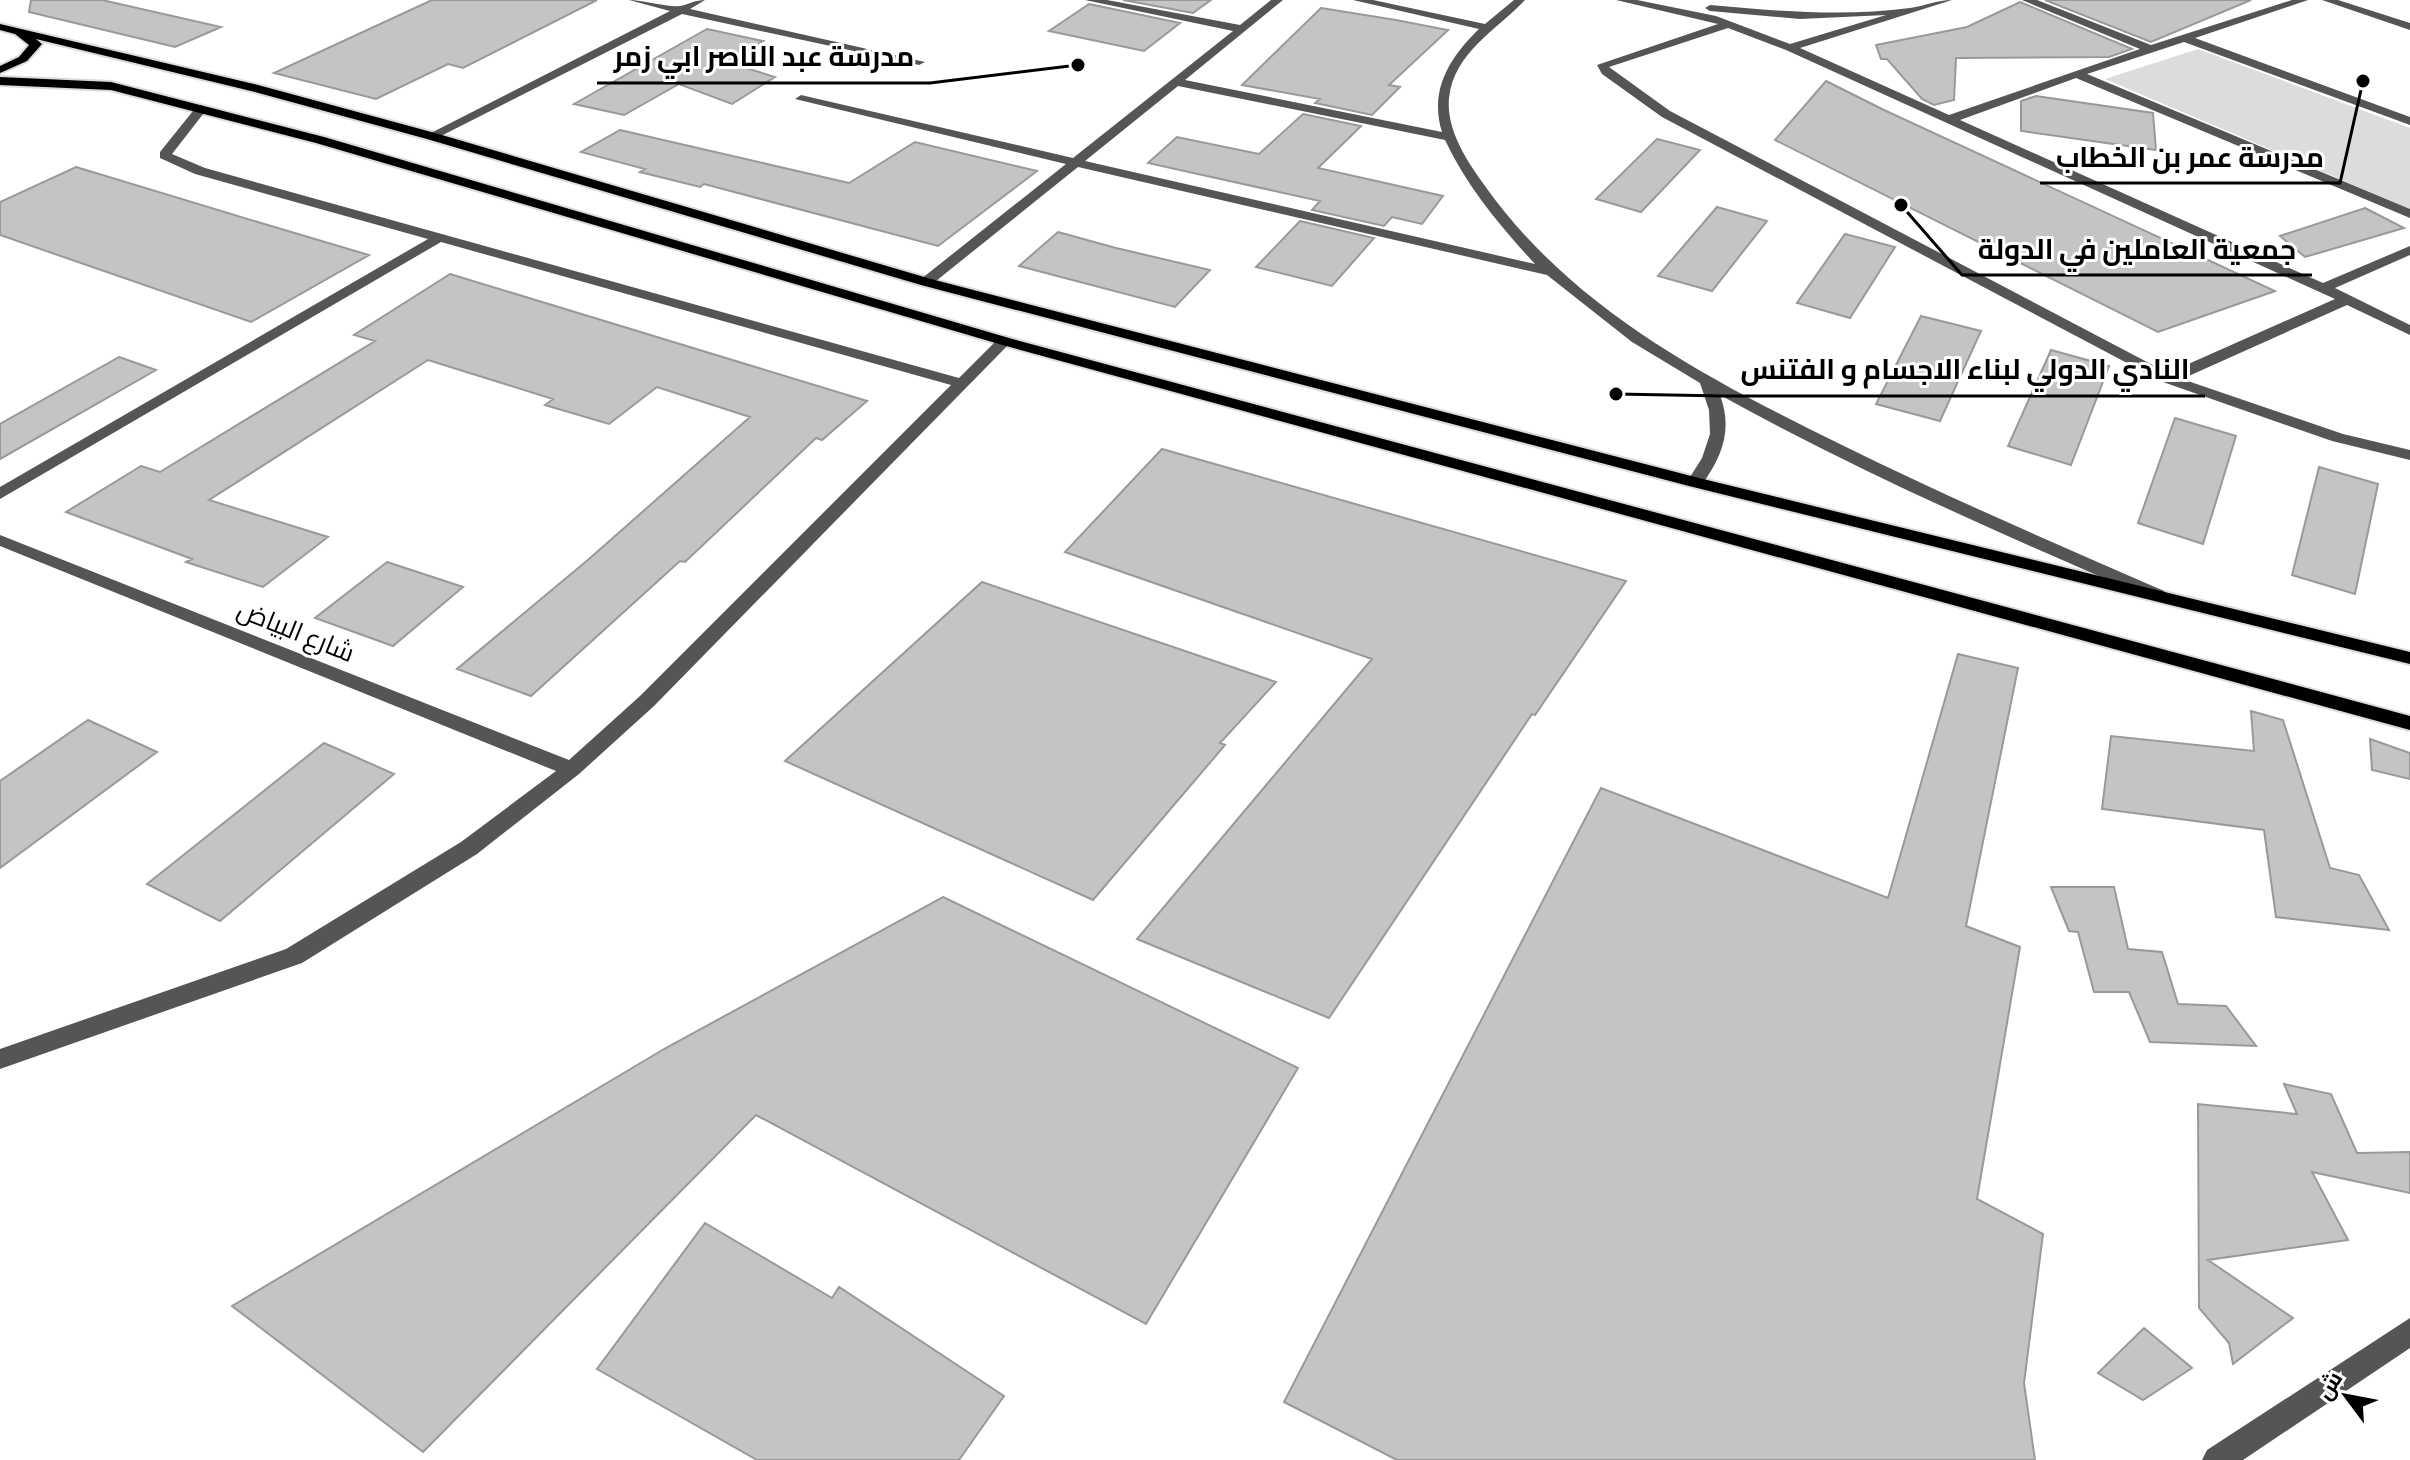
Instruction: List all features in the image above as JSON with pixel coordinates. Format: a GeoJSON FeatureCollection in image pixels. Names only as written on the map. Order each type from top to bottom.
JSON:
{"type":"FeatureCollection","features":[{"type":"Feature","properties":{"kind":"main road"},"geometry":{"type":"LineString","coordinates":[[0,29],[254,88],[431,136],[926,282],[1695,482],[2410,658]]}},
{"type":"Feature","properties":{"kind":"main road"},"geometry":{"type":"LineString","coordinates":[[0,70],[32,51],[36,44],[20,34]]}},
{"type":"Feature","properties":{"kind":"main road"},"geometry":{"type":"LineString","coordinates":[[0,81],[111,86],[320,140],[1004,341],[2410,723]]}},
{"type":"Feature","properties":{"kind":"street"},"geometry":{"type":"LineString","coordinates":[[634,0],[919,62]]}},
{"type":"Feature","properties":{"kind":"street"},"geometry":{"type":"LineString","coordinates":[[431,136],[700,0]]}},
{"type":"Feature","properties":{"kind":"street"},"geometry":{"type":"LineString","coordinates":[[1090,0],[1242,29]]}},
{"type":"Feature","properties":{"kind":"street"},"geometry":{"type":"LineString","coordinates":[[926,282],[1278,0]]}},
{"type":"Feature","properties":{"kind":"street"},"geometry":{"type":"LineString","coordinates":[[1358,0],[1488,28]]}},
{"type":"Feature","properties":{"kind":"street"},"geometry":{"type":"LineString","coordinates":[[1520,0],[1461,52],[1443,93],[1448,137],[1502,218],[1551,272],[1617,323],[1707,384],[2004,529],[2169,599]]}},
{"type":"Feature","properties":{"kind":"street"},"geometry":{"type":"LineString","coordinates":[[1621,0],[1730,24],[1790,48],[2347,299],[2410,331]]}},
{"type":"Feature","properties":{"kind":"street"},"geometry":{"type":"LineString","coordinates":[[1667,0],[1728,11],[1800,16],[1906,11]]}},
{"type":"Feature","properties":{"kind":"street"},"geometry":{"type":"LineString","coordinates":[[1790,48],[1947,0]]}},
{"type":"Feature","properties":{"kind":"street"},"geometry":{"type":"LineString","coordinates":[[2027,0],[2151,49]]}},
{"type":"Feature","properties":{"kind":"street"},"geometry":{"type":"LineString","coordinates":[[1948,120],[2076,74],[2303,0]]}},
{"type":"Feature","properties":{"kind":"street"},"geometry":{"type":"LineString","coordinates":[[2327,0],[2410,27]]}},
{"type":"Feature","properties":{"kind":"street"},"geometry":{"type":"LineString","coordinates":[[1730,24],[1603,65],[1606,72],[1666,114],[2168,379],[2338,438],[2410,455]]}},
{"type":"Feature","properties":{"kind":"street"},"geometry":{"type":"LineString","coordinates":[[2184,38],[2410,121]]}},
{"type":"Feature","properties":{"kind":"street"},"geometry":{"type":"LineString","coordinates":[[2076,74],[2410,214]]}},
{"type":"Feature","properties":{"kind":"street"},"geometry":{"type":"LineString","coordinates":[[1176,82],[1448,137]]}},
{"type":"Feature","properties":{"kind":"street"},"geometry":{"type":"LineString","coordinates":[[801,99],[1551,272]]}},
{"type":"Feature","properties":{"kind":"street"},"geometry":{"type":"LineString","coordinates":[[201,109],[164,155],[200,171],[961,383]]}},
{"type":"Feature","properties":{"kind":"street"},"geometry":{"type":"LineString","coordinates":[[0,494],[442,236]]}},
{"type":"Feature","properties":{"kind":"street"},"geometry":{"type":"LineString","coordinates":[[2321,289],[2410,250]]}},
{"type":"Feature","properties":{"kind":"street"},"geometry":{"type":"LineString","coordinates":[[2168,379],[2347,299]]}},
{"type":"Feature","properties":{"kind":"street"},"geometry":{"type":"LineString","coordinates":[[0,1059],[294,956],[469,848],[572,769],[763,587],[1004,341]]}},
{"type":"Feature","properties":{"kind":"street"},"geometry":{"type":"LineString","coordinates":[[1695,482],[1707,467],[1719,440],[1719,411],[1707,384]]}},
{"type":"Feature","properties":{"kind":"street","name":"شارع البياض"},"geometry":{"type":"LineString","coordinates":[[0,540],[572,769]]}},
{"type":"Feature","properties":{"kind":"street"},"geometry":{"type":"LineString","coordinates":[[2217,1460],[2410,1332]]}},
{"type":"Feature","properties":{"kind":"shaded area"},"geometry":{"type":"Polygon","coordinates":[[[2198,49],[2410,128],[2410,209],[2105,79],[2198,49]]]}},
{"type":"Feature","properties":{"kind":"building"},"geometry":{"type":"Polygon","coordinates":[[[31,0],[102,0],[221,27],[175,47],[29,12],[31,0]]]}},
{"type":"Feature","properties":{"kind":"building"},"geometry":{"type":"Polygon","coordinates":[[[432,0],[597,0],[463,68],[448,64],[376,99],[274,73],[432,0]]]}},
{"type":"Feature","properties":{"kind":"building"},"geometry":{"type":"Polygon","coordinates":[[[1123,0],[1211,0],[1193,13],[1123,0]]]}},
{"type":"Feature","properties":{"kind":"building"},"geometry":{"type":"Polygon","coordinates":[[[2045,0],[2251,0],[2151,42],[2045,0]]]}},
{"type":"Feature","properties":{"kind":"building"},"geometry":{"type":"Polygon","coordinates":[[[2020,2],[2132,49],[2109,57],[1956,58],[1954,100],[1934,105],[1922,99],[1887,59],[1881,59],[1876,45],[1967,27],[2020,2]]]}},
{"type":"Feature","properties":{"kind":"building"},"geometry":{"type":"Polygon","coordinates":[[[1089,4],[1180,23],[1144,51],[1049,31],[1089,4]]]}},
{"type":"Feature","properties":{"kind":"building"},"geometry":{"type":"Polygon","coordinates":[[[1321,8],[1448,30],[1389,85],[1400,87],[1372,115],[1315,103],[1320,99],[1242,85],[1321,8]]]}},
{"type":"Feature","properties":{"kind":"building"},"geometry":{"type":"Polygon","coordinates":[[[707,29],[763,41],[727,62],[775,77],[732,104],[679,84],[624,115],[574,104],[707,29]]]}},
{"type":"Feature","properties":{"kind":"building"},"geometry":{"type":"Polygon","coordinates":[[[1826,81],[2275,291],[2158,332],[1775,140],[1826,81]]]}},
{"type":"Feature","properties":{"kind":"building"},"geometry":{"type":"Polygon","coordinates":[[[2036,96],[2153,113],[2156,150],[2021,131],[2021,101],[2036,96]]]}},
{"type":"Feature","properties":{"kind":"building"},"geometry":{"type":"Polygon","coordinates":[[[1303,114],[1361,126],[1318,168],[1443,196],[1422,224],[1392,217],[1384,226],[1312,210],[1320,201],[1148,163],[1177,137],[1259,154],[1303,114]]]}},
{"type":"Feature","properties":{"kind":"building"},"geometry":{"type":"Polygon","coordinates":[[[620,130],[849,183],[915,142],[1037,171],[938,246],[704,184],[700,187],[640,172],[645,169],[581,152],[620,130]]]}},
{"type":"Feature","properties":{"kind":"building"},"geometry":{"type":"Polygon","coordinates":[[[1657,139],[1700,150],[1641,212],[1596,199],[1657,139]]]}},
{"type":"Feature","properties":{"kind":"building"},"geometry":{"type":"Polygon","coordinates":[[[76,167],[369,255],[251,322],[0,235],[0,202],[76,167]]]}},
{"type":"Feature","properties":{"kind":"building"},"geometry":{"type":"Polygon","coordinates":[[[1717,207],[1767,221],[1712,291],[1658,276],[1717,207]]]}},
{"type":"Feature","properties":{"kind":"building"},"geometry":{"type":"Polygon","coordinates":[[[2365,208],[2404,228],[2305,257],[2280,236],[2365,208]]]}},
{"type":"Feature","properties":{"kind":"building"},"geometry":{"type":"Polygon","coordinates":[[[1300,221],[1374,238],[1332,286],[1256,267],[1300,221]]]}},
{"type":"Feature","properties":{"kind":"building"},"geometry":{"type":"Polygon","coordinates":[[[1058,232],[1210,270],[1175,307],[1019,266],[1058,232]]]}},
{"type":"Feature","properties":{"kind":"building"},"geometry":{"type":"Polygon","coordinates":[[[1845,234],[1895,247],[1850,318],[1797,303],[1845,234]]]}},
{"type":"Feature","properties":{"kind":"building"},"geometry":{"type":"Polygon","coordinates":[[[450,274],[867,401],[822,440],[816,438],[685,562],[680,561],[531,696],[457,669],[589,559],[750,417],[657,387],[609,424],[545,405],[553,399],[428,360],[209,500],[328,537],[263,587],[186,562],[192,559],[66,512],[141,466],[160,472],[375,341],[354,335],[450,274]]]}},
{"type":"Feature","properties":{"kind":"building"},"geometry":{"type":"Polygon","coordinates":[[[1921,316],[1981,331],[1940,421],[1876,404],[1921,316]]]}},
{"type":"Feature","properties":{"kind":"building"},"geometry":{"type":"Polygon","coordinates":[[[2051,350],[2109,366],[2071,465],[2008,446],[2051,350]]]}},
{"type":"Feature","properties":{"kind":"building"},"geometry":{"type":"Polygon","coordinates":[[[119,357],[156,370],[0,459],[0,424],[119,357]]]}},
{"type":"Feature","properties":{"kind":"building"},"geometry":{"type":"Polygon","coordinates":[[[2175,418],[2236,436],[2203,544],[2138,523],[2175,418]]]}},
{"type":"Feature","properties":{"kind":"building"},"geometry":{"type":"Polygon","coordinates":[[[1162,449],[1626,581],[1535,715],[1532,714],[1329,1018],[1137,939],[1372,659],[1065,552],[1162,449]]]}},
{"type":"Feature","properties":{"kind":"building"},"geometry":{"type":"Polygon","coordinates":[[[2319,467],[2378,484],[2355,594],[2292,575],[2319,467]]]}},
{"type":"Feature","properties":{"kind":"building"},"geometry":{"type":"Polygon","coordinates":[[[387,562],[463,587],[393,646],[315,618],[387,562]]]}},
{"type":"Feature","properties":{"kind":"building"},"geometry":{"type":"Polygon","coordinates":[[[982,582],[1276,682],[1220,743],[1225,745],[1093,900],[785,761],[982,582]]]}},
{"type":"Feature","properties":{"kind":"building"},"geometry":{"type":"Polygon","coordinates":[[[1958,654],[2018,668],[1966,926],[2020,947],[1977,1199],[2043,1234],[2024,1383],[2035,1460],[1397,1460],[1284,1402],[1601,788],[1888,898],[1958,654]]]}},
{"type":"Feature","properties":{"kind":"building"},"geometry":{"type":"Polygon","coordinates":[[[2251,711],[2283,720],[2330,868],[2359,875],[2389,930],[2276,917],[2264,830],[2102,809],[2111,736],[2254,751],[2251,711]]]}},
{"type":"Feature","properties":{"kind":"building"},"geometry":{"type":"Polygon","coordinates":[[[88,720],[157,752],[0,868],[0,781],[88,720]]]}},
{"type":"Feature","properties":{"kind":"building"},"geometry":{"type":"Polygon","coordinates":[[[2370,739],[2410,753],[2410,779],[2372,770],[2370,739]]]}},
{"type":"Feature","properties":{"kind":"building"},"geometry":{"type":"Polygon","coordinates":[[[324,743],[394,774],[220,921],[147,884],[324,743]]]}},
{"type":"Feature","properties":{"kind":"building"},"geometry":{"type":"Polygon","coordinates":[[[2051,887],[2114,887],[2128,949],[2162,952],[2178,1004],[2226,1006],[2256,1046],[2150,1042],[2129,992],[2094,992],[2078,932],[2069,931],[2051,887]]]}},
{"type":"Feature","properties":{"kind":"building"},"geometry":{"type":"Polygon","coordinates":[[[943,897],[1298,1068],[1146,1324],[756,1115],[423,1452],[232,1306],[664,1049],[943,897]]]}},
{"type":"Feature","properties":{"kind":"building"},"geometry":{"type":"Polygon","coordinates":[[[2284,1084],[2331,1094],[2357,1153],[2410,1152],[2410,1193],[2312,1172],[2348,1240],[2208,1260],[2293,1318],[2233,1364],[2229,1343],[2199,1308],[2198,1104],[2297,1114],[2284,1084]]]}},
{"type":"Feature","properties":{"kind":"building"},"geometry":{"type":"Polygon","coordinates":[[[705,1223],[832,1298],[839,1287],[1004,1396],[959,1460],[757,1460],[597,1369],[705,1223]]]}},
{"type":"Feature","properties":{"kind":"building"},"geometry":{"type":"Polygon","coordinates":[[[2144,1328],[2192,1368],[2143,1400],[2098,1373],[2144,1328]]]}},
{"type":"Feature","properties":{"kind":"place","name":"مدرسة عبد الناصر ابي زمر"},"geometry":{"type":"Point","coordinates":[1078,65]}},
{"type":"Feature","properties":{"kind":"place","name":"مدرسة عمر بن الخطاب"},"geometry":{"type":"Point","coordinates":[2363,81]}},
{"type":"Feature","properties":{"kind":"place","name":"جمعية العاملين في الدولة"},"geometry":{"type":"Point","coordinates":[1901,205]}},
{"type":"Feature","properties":{"kind":"place","name":"النادي الدولي لبناء الاجسام و الفتنس"},"geometry":{"type":"Point","coordinates":[1616,394]}}]}
